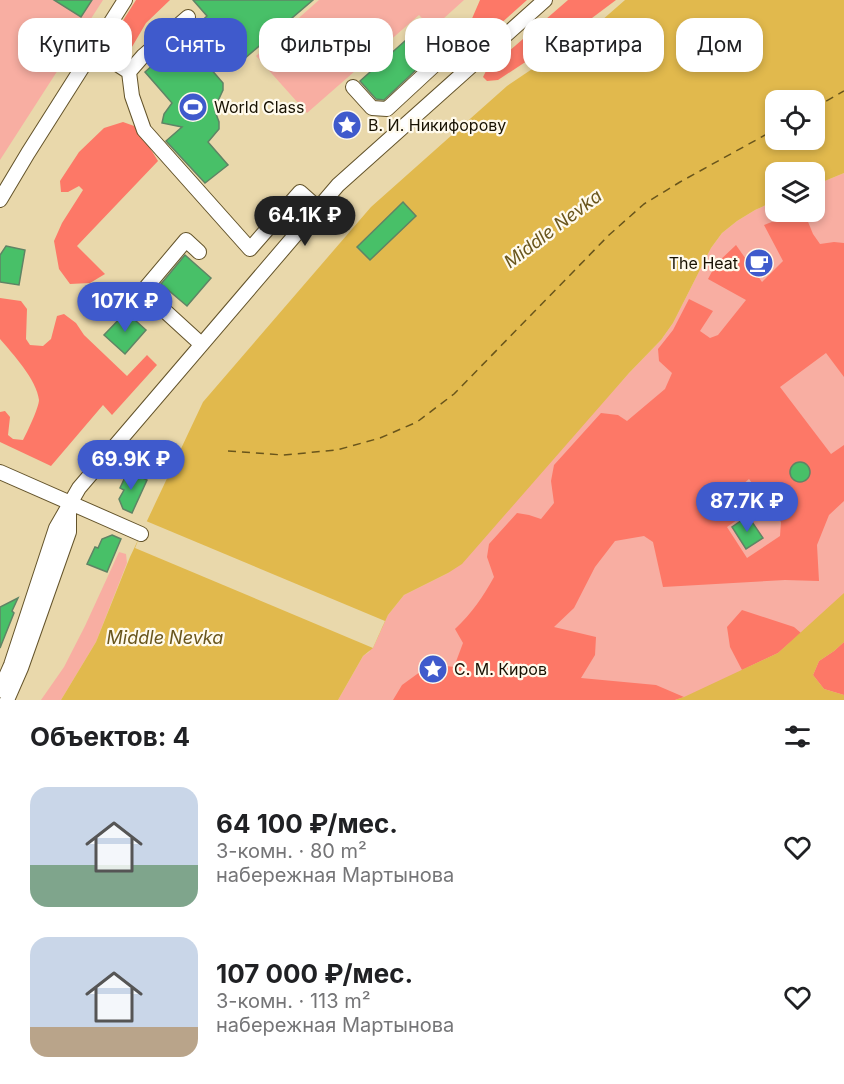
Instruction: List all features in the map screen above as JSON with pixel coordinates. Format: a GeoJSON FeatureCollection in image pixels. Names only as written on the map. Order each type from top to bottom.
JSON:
{"type":"FeatureCollection","features":[{"type":"Feature","properties":{"kind":"street"},"geometry":{"type":"LineString","coordinates":[[114,18],[125,0]]}},
{"type":"Feature","properties":{"kind":"street"},"geometry":{"type":"LineString","coordinates":[[511,30],[545,0]]}},
{"type":"Feature","properties":{"kind":"street"},"geometry":{"type":"LineString","coordinates":[[132,68],[142,56],[188,17]]}},
{"type":"Feature","properties":{"kind":"street"},"geometry":{"type":"LineString","coordinates":[[0,200],[80,72]]}},
{"type":"Feature","properties":{"kind":"street"},"geometry":{"type":"LineString","coordinates":[[129,72],[132,96],[144,130],[250,249],[300,192],[318,208]]}},
{"type":"Feature","properties":{"kind":"street"},"geometry":{"type":"LineString","coordinates":[[353,87],[372,108],[387,109],[428,72]]}},
{"type":"Feature","properties":{"kind":"street"},"geometry":{"type":"LineString","coordinates":[[7,700],[16,666],[69,532],[69,503],[79,488],[338,185],[463,72]]}},
{"type":"Feature","properties":{"kind":"street"},"geometry":{"type":"LineString","coordinates":[[199,252],[186,240],[143,291],[201,344]]}},
{"type":"Feature","properties":{"kind":"street"},"geometry":{"type":"LineString","coordinates":[[0,472],[141,534]]}},
{"type":"Feature","properties":{"kind":"street"},"geometry":{"type":"LineString","coordinates":[[0,690],[16,666]]}},
{"type":"Feature","properties":{"kind":"shaded area"},"geometry":{"type":"Polygon","coordinates":[[[0,0],[103,0],[91,18],[18,18],[18,72],[57,72],[0,160],[0,0]]]}},
{"type":"Feature","properties":{"kind":"shaded area"},"geometry":{"type":"Polygon","coordinates":[[[136,0],[170,0],[151,18],[144,18],[144,26],[132,47],[132,18],[125,18],[136,0]]]}},
{"type":"Feature","properties":{"kind":"shaded area"},"geometry":{"type":"Polygon","coordinates":[[[319,0],[464,0],[444,18],[422,18],[419,15],[416,18],[405,18],[405,27],[393,38],[393,18],[299,18],[319,0]]]}},
{"type":"Feature","properties":{"kind":"shaded area"},"geometry":{"type":"Polygon","coordinates":[[[480,0],[527,0],[507,18],[472,18],[480,0]]]}},
{"type":"Feature","properties":{"kind":"shaded area"},"geometry":{"type":"Polygon","coordinates":[[[568,0],[616,0],[592,18],[547,18],[568,0]]]}},
{"type":"Feature","properties":{"kind":"shaded area"},"geometry":{"type":"Polygon","coordinates":[[[523,39],[523,64],[511,71],[511,49],[523,39]]]}},
{"type":"Feature","properties":{"kind":"shaded area"},"geometry":{"type":"Polygon","coordinates":[[[270,72],[354,72],[307,113],[270,72]]]}},
{"type":"Feature","properties":{"kind":"shaded area"},"geometry":{"type":"Polygon","coordinates":[[[486,72],[510,72],[498,80],[487,81],[483,77],[486,72]]]}},
{"type":"Feature","properties":{"kind":"shaded area"},"geometry":{"type":"Polygon","coordinates":[[[123,122],[137,127],[158,161],[77,246],[105,274],[90,283],[70,284],[59,269],[54,241],[62,223],[83,190],[79,186],[68,192],[61,192],[60,181],[79,152],[104,128],[123,122]]]}},
{"type":"Feature","properties":{"kind":"shaded area"},"geometry":{"type":"Polygon","coordinates":[[[844,173],[844,700],[338,700],[363,656],[369,652],[388,615],[404,595],[448,573],[661,340],[673,323],[711,248],[722,233],[737,221],[765,206],[765,222],[825,222],[825,181],[844,173]]]}},
{"type":"Feature","properties":{"kind":"shaded area"},"geometry":{"type":"Polygon","coordinates":[[[772,222],[808,222],[820,244],[844,243],[844,377],[826,353],[780,387],[831,454],[844,445],[844,501],[829,515],[817,545],[819,581],[785,580],[663,587],[653,542],[644,536],[615,541],[595,567],[574,608],[554,627],[596,637],[595,655],[581,678],[656,685],[684,697],[675,700],[393,700],[402,685],[431,664],[454,667],[463,643],[455,629],[477,604],[494,577],[487,557],[489,544],[517,513],[541,519],[554,503],[551,481],[554,465],[601,413],[618,415],[627,421],[665,389],[672,373],[659,361],[658,349],[673,330],[689,299],[713,311],[700,331],[710,338],[718,335],[746,300],[708,279],[716,264],[736,245],[762,282],[783,261],[764,225],[772,222]],[[749,479],[734,492],[744,515],[727,527],[747,558],[780,536],[781,522],[749,479]]]}},
{"type":"Feature","properties":{"kind":"shaded area"},"geometry":{"type":"Polygon","coordinates":[[[0,298],[21,301],[27,309],[26,339],[30,345],[43,346],[51,339],[57,316],[64,314],[76,323],[84,335],[127,376],[147,355],[157,365],[112,415],[103,405],[51,466],[0,442],[0,412],[5,411],[10,417],[8,435],[13,439],[23,440],[39,400],[29,376],[0,339],[0,298]]]}},
{"type":"Feature","properties":{"kind":"shaded area"},"geometry":{"type":"Polygon","coordinates":[[[119,552],[126,554],[127,563],[96,642],[61,700],[41,700],[64,667],[119,552]]]}},
{"type":"Feature","properties":{"kind":"shaded area"},"geometry":{"type":"Polygon","coordinates":[[[742,610],[794,627],[801,633],[778,653],[742,670],[730,647],[727,627],[742,610]]]}},
{"type":"Feature","properties":{"kind":"shaded area"},"geometry":{"type":"Polygon","coordinates":[[[844,642],[844,695],[824,689],[813,675],[819,661],[844,642]]]}},
{"type":"Feature","properties":{"kind":"water","name":"Middle Nevka"},"geometry":{"type":"Polygon","coordinates":[[[625,0],[844,0],[844,173],[825,181],[825,162],[765,162],[765,206],[737,221],[722,233],[711,248],[673,323],[661,340],[629,373],[462,564],[404,595],[388,615],[373,648],[363,656],[338,700],[61,700],[96,642],[130,557],[203,402],[371,207],[507,86],[528,72],[664,72],[664,18],[604,18],[625,0]],[[415,216],[357,247],[370,260],[415,216]]]}},
{"type":"Feature","properties":{"kind":"water"},"geometry":{"type":"Polygon","coordinates":[[[844,593],[844,642],[819,661],[813,675],[824,689],[844,695],[844,700],[675,700],[778,653],[844,593]]]}},
{"type":"Feature","properties":{"kind":"pier"},"geometry":{"type":"Polygon","coordinates":[[[146,521],[385,621],[373,648],[135,548],[146,521]]]}},
{"type":"Feature","properties":{"kind":"building"},"geometry":{"type":"Polygon","coordinates":[[[54,0],[92,0],[81,17],[54,0]]]}},
{"type":"Feature","properties":{"kind":"building","name":"World Class"},"geometry":{"type":"Polygon","coordinates":[[[193,0],[313,0],[292,18],[259,18],[259,46],[247,56],[247,18],[205,18],[207,16],[193,0]]]}},
{"type":"Feature","properties":{"kind":"building"},"geometry":{"type":"Polygon","coordinates":[[[405,41],[405,72],[414,72],[384,100],[376,99],[360,81],[370,72],[393,72],[393,52],[405,41]]]}},
{"type":"Feature","properties":{"kind":"building","name":"World Class"},"geometry":{"type":"Polygon","coordinates":[[[145,72],[213,72],[223,83],[223,90],[215,111],[219,129],[208,142],[228,165],[205,183],[166,141],[182,127],[162,123],[164,114],[172,103],[145,72]]]}},
{"type":"Feature","properties":{"kind":"building"},"geometry":{"type":"Polygon","coordinates":[[[403,202],[416,216],[370,260],[357,247],[403,202]]]}},
{"type":"Feature","properties":{"kind":"building"},"geometry":{"type":"Polygon","coordinates":[[[6,246],[25,250],[19,285],[0,282],[0,255],[6,246]]]}},
{"type":"Feature","properties":{"kind":"building"},"geometry":{"type":"Polygon","coordinates":[[[185,255],[211,278],[187,306],[161,284],[185,255]]]}},
{"type":"Feature","properties":{"kind":"building"},"geometry":{"type":"Polygon","coordinates":[[[126,312],[146,330],[125,354],[104,335],[126,312]]]}},
{"type":"Feature","properties":{"kind":"building"},"geometry":{"type":"Polygon","coordinates":[[[800,462],[807,465],[810,472],[807,479],[800,482],[793,479],[790,472],[793,465],[800,462]]]}},
{"type":"Feature","properties":{"kind":"building"},"geometry":{"type":"Polygon","coordinates":[[[128,471],[147,480],[132,513],[123,509],[119,499],[124,490],[120,488],[128,471]]]}},
{"type":"Feature","properties":{"kind":"building"},"geometry":{"type":"Polygon","coordinates":[[[748,516],[763,538],[746,549],[732,527],[748,516]]]}},
{"type":"Feature","properties":{"kind":"building"},"geometry":{"type":"Polygon","coordinates":[[[112,535],[121,539],[107,572],[87,564],[95,547],[98,548],[102,539],[112,535]]]}},
{"type":"Feature","properties":{"kind":"building"},"geometry":{"type":"Polygon","coordinates":[[[18,598],[12,611],[14,613],[0,648],[0,607],[18,598]]]}},
{"type":"Feature","properties":{"kind":"ferry route"},"geometry":{"type":"LineString","coordinates":[[825,102],[844,91]]}},
{"type":"Feature","properties":{"kind":"ferry route"},"geometry":{"type":"LineString","coordinates":[[228,451],[283,455],[337,450],[380,438],[417,422],[454,394],[609,235],[644,204],[765,135]]}},
{"type":"Feature","properties":{"kind":"place","name":"World Class"},"geometry":{"type":"Point","coordinates":[193,107]}},
{"type":"Feature","properties":{"kind":"place","name":"В. И. Никифорову"},"geometry":{"type":"Point","coordinates":[347,125]}},
{"type":"Feature","properties":{"kind":"place","name":"The Heat"},"geometry":{"type":"Point","coordinates":[759,263]}},
{"type":"Feature","properties":{"kind":"place","name":"С. М. Киров"},"geometry":{"type":"Point","coordinates":[433,669]}}]}
